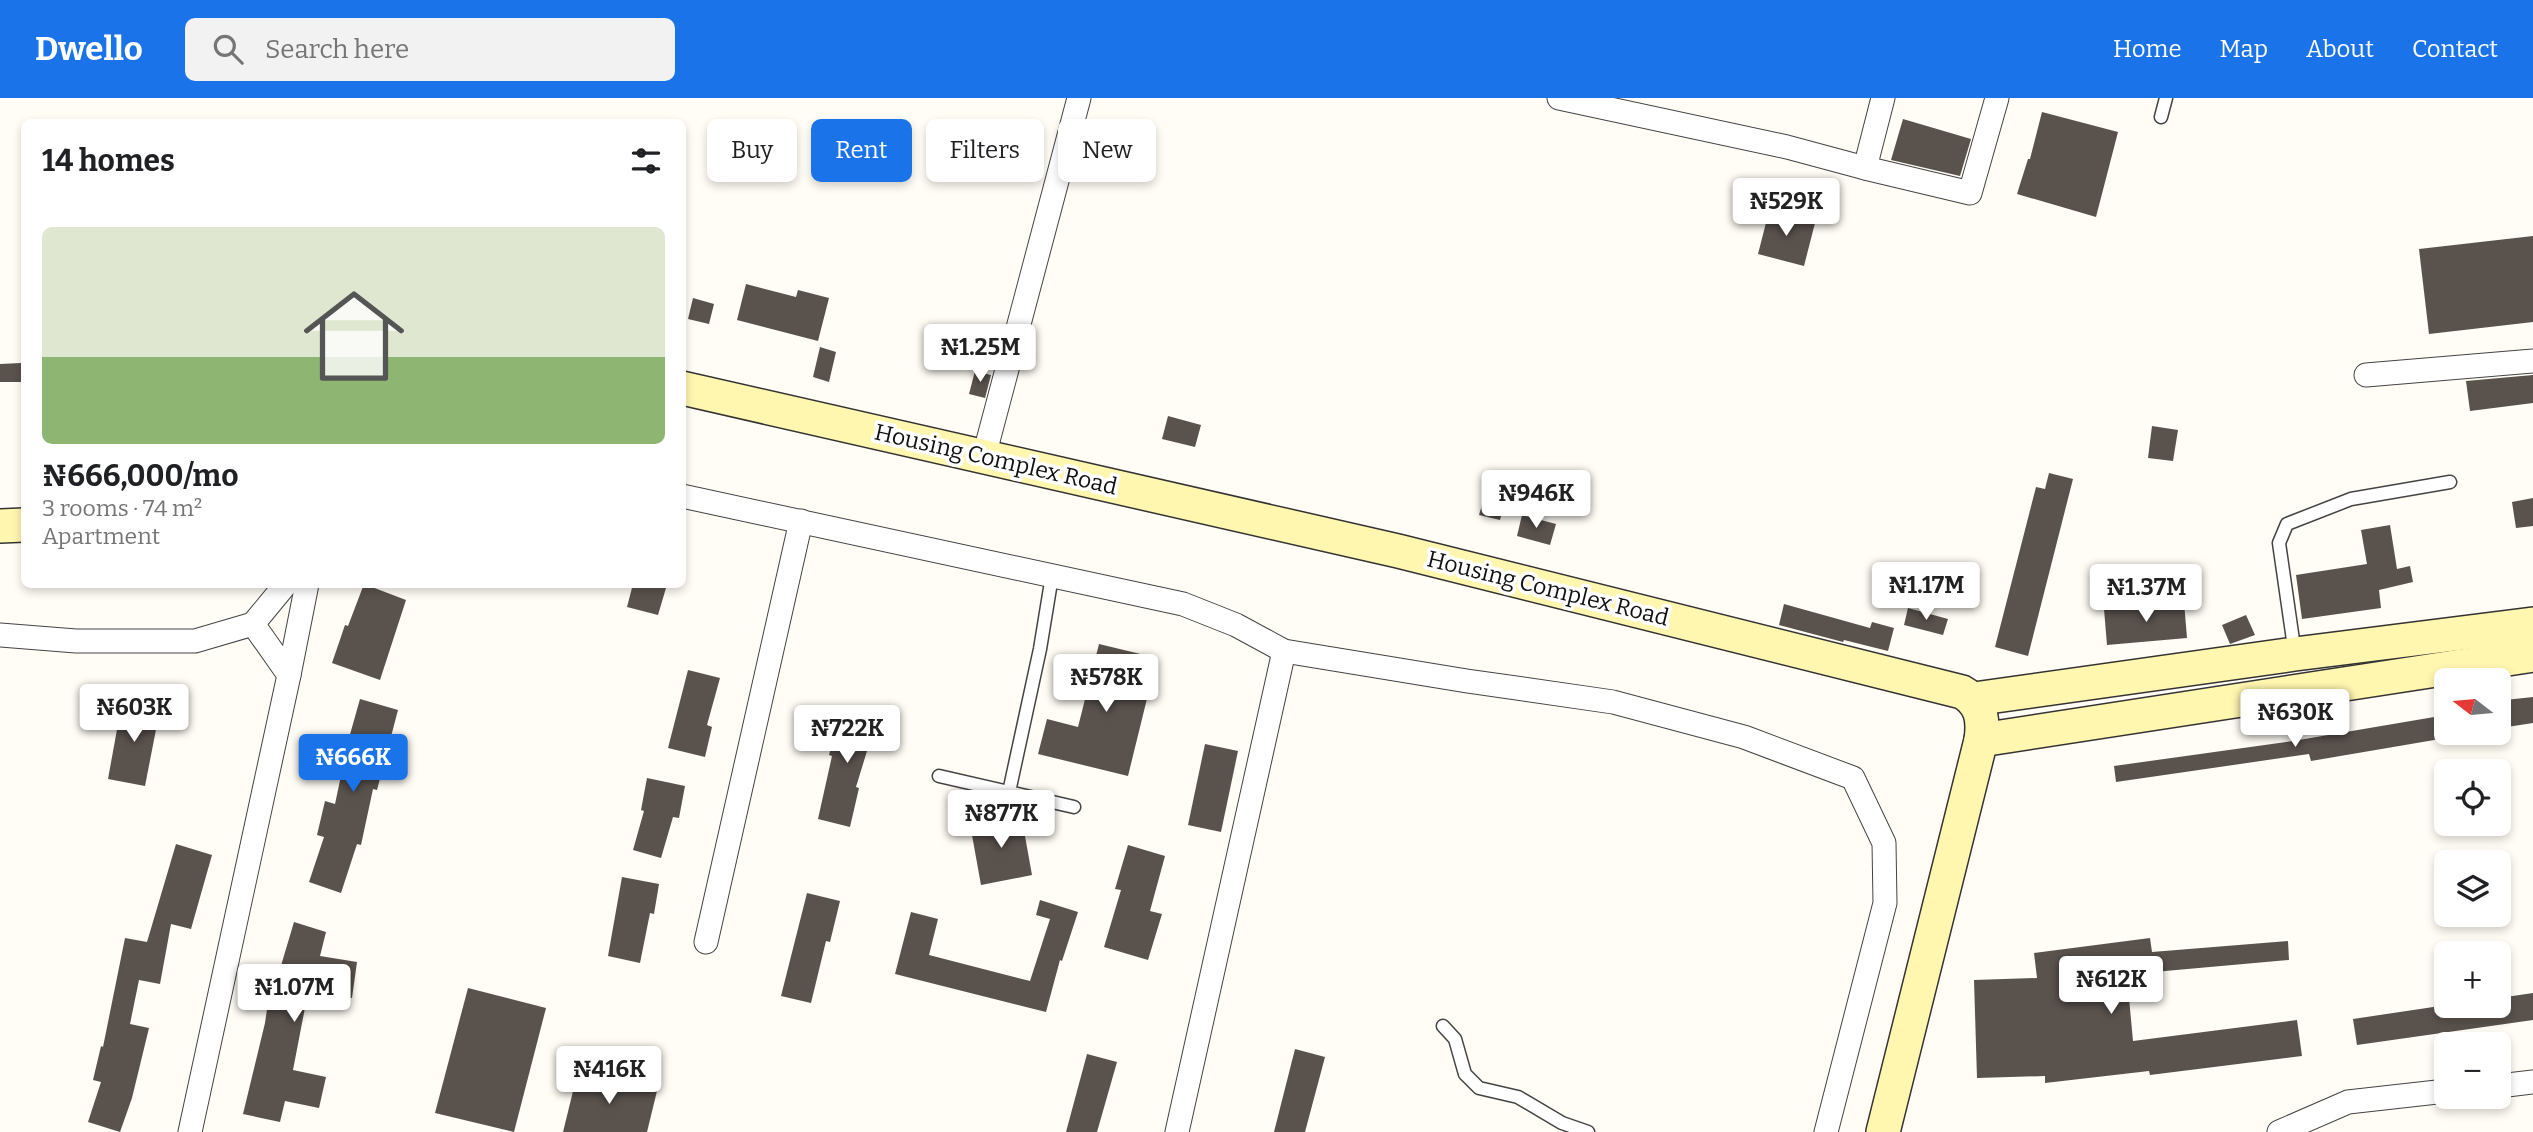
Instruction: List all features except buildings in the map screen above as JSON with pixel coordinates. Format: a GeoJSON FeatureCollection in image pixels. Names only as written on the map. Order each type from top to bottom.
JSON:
{"type":"FeatureCollection","features":[{"type":"Feature","properties":{"kind":"street"},"geometry":{"type":"LineString","coordinates":[[984,456],[1079,98]]}},
{"type":"Feature","properties":{"kind":"street"},"geometry":{"type":"LineString","coordinates":[[1559,98],[1787,147],[1865,169],[1970,193],[1983,156],[1997,98]]}},
{"type":"Feature","properties":{"kind":"street"},"geometry":{"type":"LineString","coordinates":[[1865,169],[1883,98]]}},
{"type":"Feature","properties":{"kind":"street"},"geometry":{"type":"LineString","coordinates":[[2366,375],[2533,361]]}},
{"type":"Feature","properties":{"kind":"street","name":"Housing Complex Road"},"geometry":{"type":"LineString","coordinates":[[686,389],[1398,551],[1962,692],[1974,699]]}},
{"type":"Feature","properties":{"kind":"street"},"geometry":{"type":"LineString","coordinates":[[686,497],[1183,604],[1236,625],[1284,651],[1614,702],[1744,737],[1853,778],[1885,843],[1885,903],[1826,1132]]}},
{"type":"Feature","properties":{"kind":"street"},"geometry":{"type":"LineString","coordinates":[[706,942],[801,521]]}},
{"type":"Feature","properties":{"kind":"street"},"geometry":{"type":"LineString","coordinates":[[0,526],[21,524]]}},
{"type":"Feature","properties":{"kind":"street"},"geometry":{"type":"LineString","coordinates":[[0,635],[75,641],[195,641],[253,624],[283,588]]}},
{"type":"Feature","properties":{"kind":"street"},"geometry":{"type":"LineString","coordinates":[[190,1132],[306,588]]}},
{"type":"Feature","properties":{"kind":"street"},"geometry":{"type":"LineString","coordinates":[[253,624],[289,676]]}},
{"type":"Feature","properties":{"kind":"street"},"geometry":{"type":"LineString","coordinates":[[1883,1132],[1982,740],[1981,713],[1974,699],[2533,624]]}},
{"type":"Feature","properties":{"kind":"street"},"geometry":{"type":"LineString","coordinates":[[1177,1132],[1284,651]]}},
{"type":"Feature","properties":{"kind":"street"},"geometry":{"type":"LineString","coordinates":[[1982,740],[2533,655]]}},
{"type":"Feature","properties":{"kind":"street"},"geometry":{"type":"LineString","coordinates":[[2511,1085],[2533,1082]]}},
{"type":"Feature","properties":{"kind":"street"},"geometry":{"type":"LineString","coordinates":[[2278,1132],[2348,1102],[2434,1092]]}},
{"type":"Feature","properties":{"kind":"lane"},"geometry":{"type":"LineString","coordinates":[[2161,117],[2166,98]]}},
{"type":"Feature","properties":{"kind":"lane"},"geometry":{"type":"LineString","coordinates":[[2295,654],[2279,543],[2287,524],[2351,499],[2450,482]]}},
{"type":"Feature","properties":{"kind":"lane"},"geometry":{"type":"LineString","coordinates":[[1009,792],[1040,649],[1052,576]]}},
{"type":"Feature","properties":{"kind":"lane"},"geometry":{"type":"LineString","coordinates":[[939,776],[1074,807]]}},
{"type":"Feature","properties":{"kind":"lane"},"geometry":{"type":"LineString","coordinates":[[1443,1026],[1455,1039],[1465,1074],[1479,1088],[1518,1097],[1562,1123],[1588,1132]]}}]}
